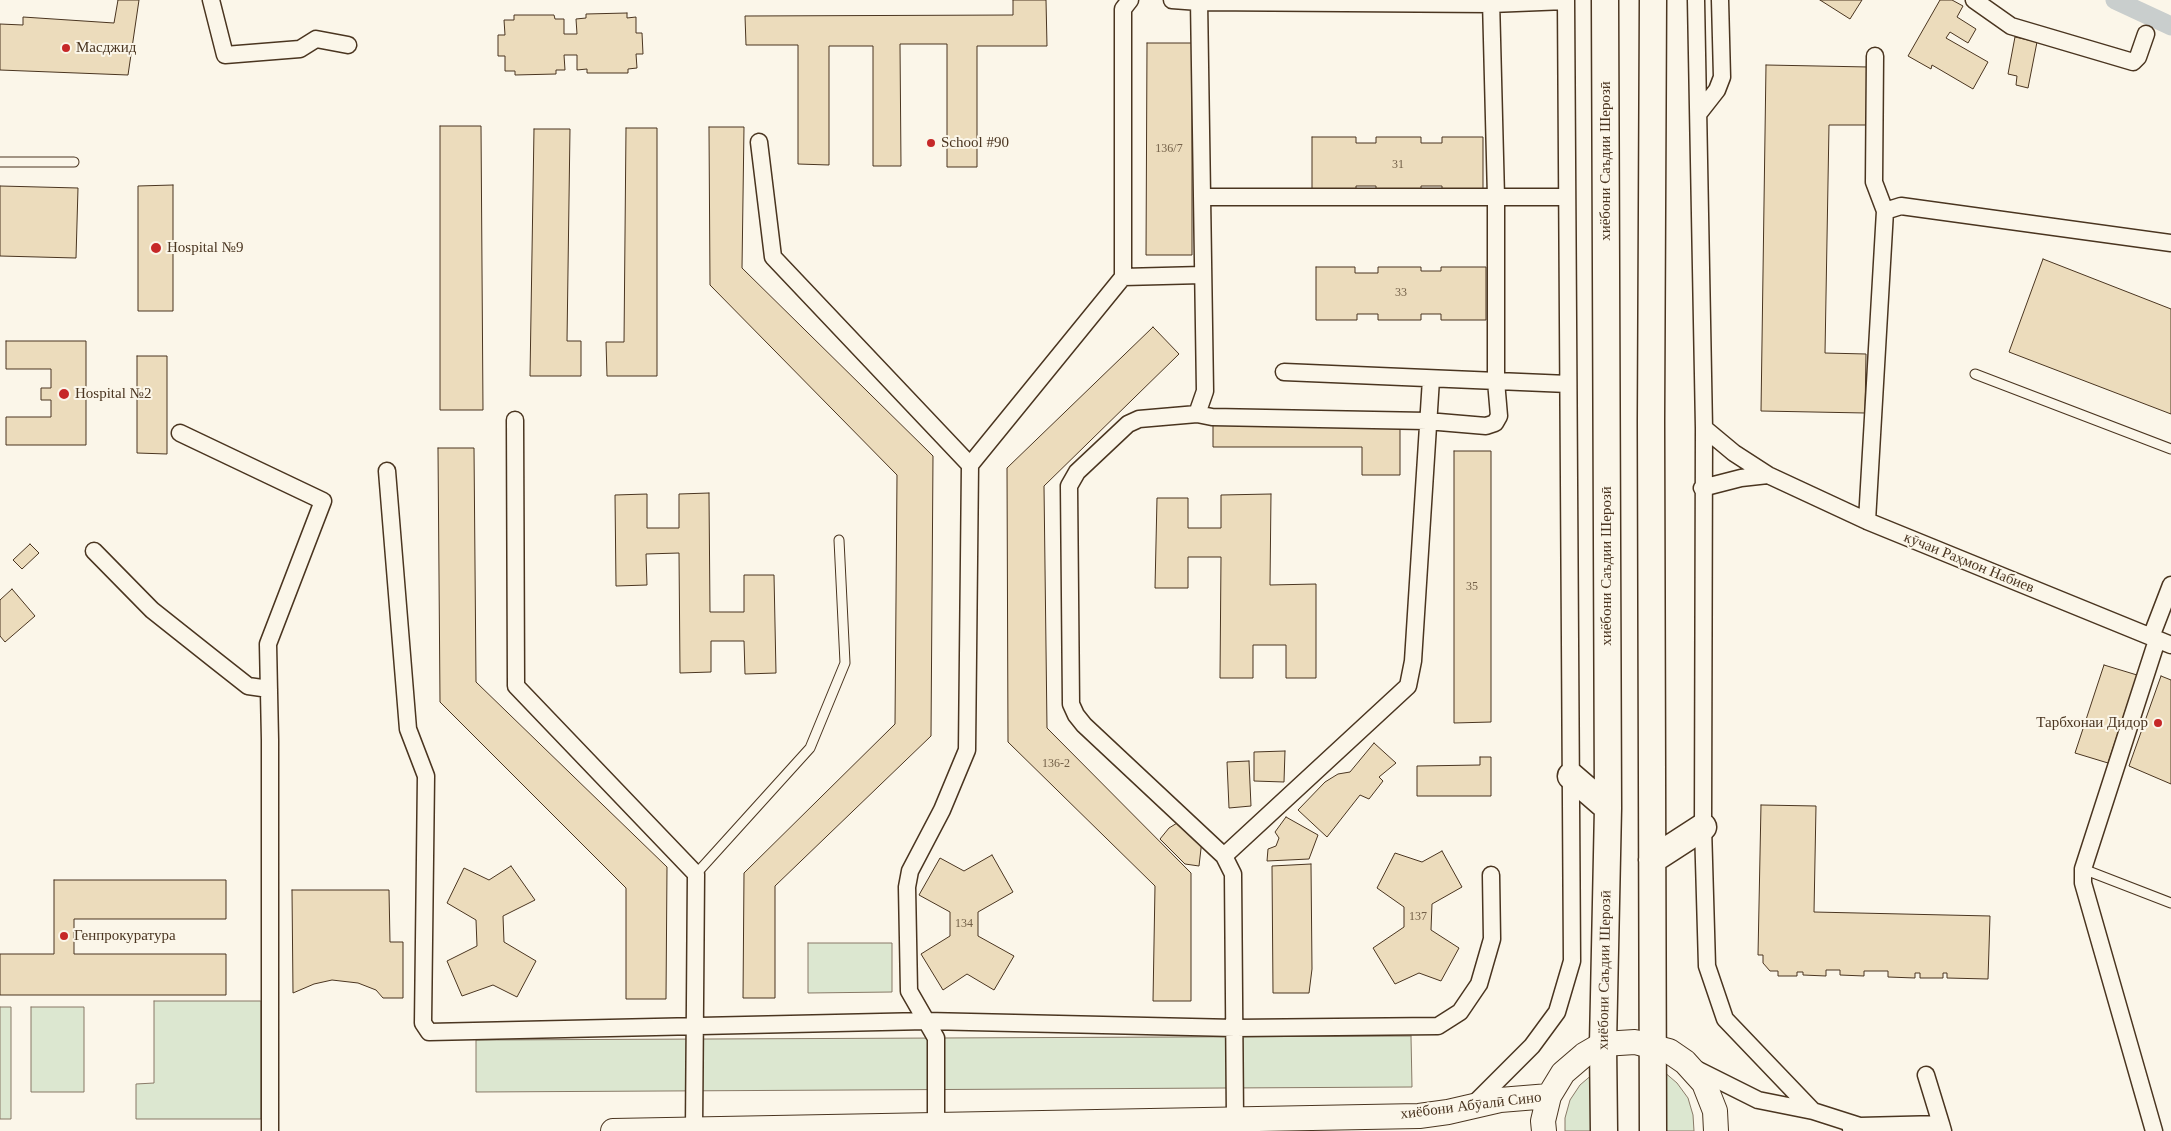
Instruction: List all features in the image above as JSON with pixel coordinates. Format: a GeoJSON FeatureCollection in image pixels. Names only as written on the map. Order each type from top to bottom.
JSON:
{"type":"FeatureCollection","features":[{"type":"Feature","properties":{"kind":"main road","name":"хиёбони Саъдии Шерозӣ"},"geometry":{"type":"LineString","coordinates":[[1604,1131],[1603,1044],[1608,808],[1605,0]]}},
{"type":"Feature","properties":{"kind":"main road"},"geometry":{"type":"LineString","coordinates":[[1653,0],[1653,1131]]}},
{"type":"Feature","properties":{"kind":"main road"},"geometry":{"type":"LineString","coordinates":[[1571,776],[1608,808]]}},
{"type":"Feature","properties":{"kind":"main road"},"geometry":{"type":"LineString","coordinates":[[1652,860],[1702,827]]}},
{"type":"Feature","properties":{"kind":"main road","name":"хиёбони Абӯалӣ Сино"},"geometry":{"type":"LineString","coordinates":[[1544,1131],[1543,1121],[1549,1096],[1563,1073],[1584,1055],[1603,1044],[1635,1042],[1669,1051],[1685,1062],[1704,1083],[1715,1111],[1716,1131]]}},
{"type":"Feature","properties":{"kind":"main road","name":"хиёбони Абӯалӣ Сино"},"geometry":{"type":"LineString","coordinates":[[613,1131],[936,1128],[1234,1119],[1419,1116],[1448,1112],[1500,1100],[1549,1096]]}},
{"type":"Feature","properties":{"kind":"street"},"geometry":{"type":"LineString","coordinates":[[211,0],[225,55],[300,49],[316,39],[348,45]]}},
{"type":"Feature","properties":{"kind":"street"},"geometry":{"type":"LineString","coordinates":[[936,1128],[936,1038],[909,991],[907,886],[910,871],[942,810],[967,750],[970,465],[1123,277],[1123,9],[1130,0]]}},
{"type":"Feature","properties":{"kind":"street"},"geometry":{"type":"LineString","coordinates":[[1172,0],[1566,1],[1572,961],[1557,1012],[1532,1046],[1473,1105]]}},
{"type":"Feature","properties":{"kind":"street"},"geometry":{"type":"LineString","coordinates":[[1696,0],[1704,428],[1702,488],[1702,827],[1707,966],[1725,1019],[1813,1111]]}},
{"type":"Feature","properties":{"kind":"street"},"geometry":{"type":"LineString","coordinates":[[1699,113],[1717,90],[1722,76],[1720,0]]}},
{"type":"Feature","properties":{"kind":"street"},"geometry":{"type":"LineString","coordinates":[[1974,0],[2011,26],[2133,62],[2138,57],[2146,34]]}},
{"type":"Feature","properties":{"kind":"street"},"geometry":{"type":"LineString","coordinates":[[1197,414],[1205,391],[1199,1]]}},
{"type":"Feature","properties":{"kind":"street"},"geometry":{"type":"LineString","coordinates":[[1234,1119],[1235,892],[1233,874],[1224,856],[1084,724],[1076,715],[1071,704],[1069,486],[1077,472],[1128,424],[1140,419],[1197,414],[1212,417],[1427,421],[1486,426],[1495,423],[1499,416],[1496,381],[1496,197],[1491,2]]}},
{"type":"Feature","properties":{"kind":"street"},"geometry":{"type":"LineString","coordinates":[[1867,521],[1885,211],[1874,182],[1875,56]]}},
{"type":"Feature","properties":{"kind":"street"},"geometry":{"type":"LineString","coordinates":[[759,142],[773,258],[970,465]]}},
{"type":"Feature","properties":{"kind":"street"},"geometry":{"type":"LineString","coordinates":[[1202,197],[1567,196]]}},
{"type":"Feature","properties":{"kind":"street"},"geometry":{"type":"LineString","coordinates":[[1885,211],[1901,206],[2171,243]]}},
{"type":"Feature","properties":{"kind":"street"},"geometry":{"type":"LineString","coordinates":[[1123,277],[1202,276]]}},
{"type":"Feature","properties":{"kind":"street"},"geometry":{"type":"LineString","coordinates":[[1284,372],[1568,384]]}},
{"type":"Feature","properties":{"kind":"street"},"geometry":{"type":"LineString","coordinates":[[1224,856],[1408,686],[1413,661],[1431,379]]}},
{"type":"Feature","properties":{"kind":"street"},"geometry":{"type":"LineString","coordinates":[[515,420],[516,686],[696,874],[694,1129]]}},
{"type":"Feature","properties":{"kind":"street","name":"кӯчаи Раҳмон Набиев"},"geometry":{"type":"LineString","coordinates":[[1704,428],[1734,453],[1768,475],[1867,521],[2160,641]]}},
{"type":"Feature","properties":{"kind":"street"},"geometry":{"type":"LineString","coordinates":[[180,433],[323,501],[268,644],[270,1131]]}},
{"type":"Feature","properties":{"kind":"street"},"geometry":{"type":"LineString","coordinates":[[387,471],[408,729],[426,776],[423,1023],[429,1032],[926,1021],[1234,1028],[1438,1026],[1460,1012],[1479,984],[1492,939],[1491,875]]}},
{"type":"Feature","properties":{"kind":"street"},"geometry":{"type":"LineString","coordinates":[[1702,488],[1741,478],[1768,475]]}},
{"type":"Feature","properties":{"kind":"street"},"geometry":{"type":"LineString","coordinates":[[94,550],[152,610],[248,686],[269,689]]}},
{"type":"Feature","properties":{"kind":"street"},"geometry":{"type":"LineString","coordinates":[[2154,1131],[2083,883],[2083,869],[2160,641],[2171,585]]}},
{"type":"Feature","properties":{"kind":"street"},"geometry":{"type":"LineString","coordinates":[[1685,1062],[1758,1100],[1813,1111],[1852,1129],[1942,1128],[1926,1075]]}},
{"type":"Feature","properties":{"kind":"lane"},"geometry":{"type":"LineString","coordinates":[[0,162],[74,162]]}},
{"type":"Feature","properties":{"kind":"lane"},"geometry":{"type":"LineString","coordinates":[[1976,374],[2171,449]]}},
{"type":"Feature","properties":{"kind":"lane"},"geometry":{"type":"LineString","coordinates":[[696,874],[810,748],[844,663],[839,540]]}},
{"type":"Feature","properties":{"kind":"lane"},"geometry":{"type":"LineString","coordinates":[[2083,869],[2171,903]]}},
{"type":"Feature","properties":{"kind":"green space"},"geometry":{"type":"Polygon","coordinates":[[[808,943],[892,943],[892,992],[808,993],[808,943]]]}},
{"type":"Feature","properties":{"kind":"green space"},"geometry":{"type":"Polygon","coordinates":[[[154,1001],[261,1001],[261,1119],[136,1119],[136,1084],[154,1083],[154,1001]]]}},
{"type":"Feature","properties":{"kind":"green space"},"geometry":{"type":"Polygon","coordinates":[[[0,1007],[11,1007],[11,1119],[0,1119],[0,1007]]]}},
{"type":"Feature","properties":{"kind":"green space"},"geometry":{"type":"Polygon","coordinates":[[[31,1007],[84,1007],[84,1092],[31,1092],[31,1007]]]}},
{"type":"Feature","properties":{"kind":"green space"},"geometry":{"type":"Polygon","coordinates":[[[1411,1036],[1412,1087],[476,1092],[476,1040],[1411,1036]]]}},
{"type":"Feature","properties":{"kind":"green space"},"geometry":{"type":"Polygon","coordinates":[[[1663,1071],[1677,1083],[1688,1098],[1693,1115],[1694,1131],[1664,1131],[1663,1071]]]}},
{"type":"Feature","properties":{"kind":"green space"},"geometry":{"type":"Polygon","coordinates":[[[1594,1073],[1594,1131],[1565,1131],[1565,1118],[1570,1100],[1580,1085],[1594,1073]]]}},
{"type":"Feature","properties":{"kind":"building","name":"Масджид"},"geometry":{"type":"Polygon","coordinates":[[[118,0],[139,0],[128,75],[0,70],[0,24],[23,25],[23,17],[114,23],[118,0]]]}},
{"type":"Feature","properties":{"kind":"building"},"geometry":{"type":"Polygon","coordinates":[[[1013,0],[1046,0],[1047,46],[977,46],[977,167],[947,167],[947,44],[900,44],[901,166],[873,166],[873,46],[829,46],[829,165],[798,164],[798,45],[746,45],[745,16],[1013,15],[1013,0]]]}},
{"type":"Feature","properties":{"kind":"building"},"geometry":{"type":"Polygon","coordinates":[[[1820,0],[1862,0],[1850,19],[1820,0]]]}},
{"type":"Feature","properties":{"kind":"building"},"geometry":{"type":"Polygon","coordinates":[[[1940,0],[1952,0],[1963,6],[1957,17],[1976,29],[1968,43],[1950,32],[1946,38],[1988,62],[1973,89],[1932,65],[1931,69],[1908,56],[1940,0]]]}},
{"type":"Feature","properties":{"kind":"building"},"geometry":{"type":"Polygon","coordinates":[[[627,13],[627,18],[636,17],[636,33],[642,33],[643,54],[636,54],[637,68],[628,69],[628,73],[587,73],[587,69],[577,70],[577,55],[564,55],[565,70],[556,70],[556,74],[515,75],[515,71],[505,71],[505,56],[498,56],[498,35],[505,35],[504,20],[514,20],[514,15],[554,15],[555,19],[564,19],[564,34],[577,34],[576,19],[586,18],[586,14],[627,13]]]}},
{"type":"Feature","properties":{"kind":"building"},"geometry":{"type":"Polygon","coordinates":[[[2015,37],[2037,42],[2028,88],[2016,85],[2017,76],[2008,74],[2015,37]]]}},
{"type":"Feature","properties":{"kind":"building"},"geometry":{"type":"Polygon","coordinates":[[[1147,43],[1192,43],[1192,255],[1146,255],[1147,43]]]}},
{"type":"Feature","properties":{"kind":"building"},"geometry":{"type":"Polygon","coordinates":[[[1766,65],[1869,67],[1869,125],[1829,125],[1825,353],[1866,354],[1865,413],[1761,411],[1766,65]]]}},
{"type":"Feature","properties":{"kind":"building"},"geometry":{"type":"Polygon","coordinates":[[[440,126],[481,126],[483,410],[440,410],[440,126]]]}},
{"type":"Feature","properties":{"kind":"building"},"geometry":{"type":"Polygon","coordinates":[[[709,127],[744,127],[742,268],[933,456],[931,736],[775,886],[775,998],[743,998],[744,873],[895,724],[897,475],[710,285],[709,127]]]}},
{"type":"Feature","properties":{"kind":"building"},"geometry":{"type":"Polygon","coordinates":[[[626,128],[657,128],[657,376],[607,376],[606,342],[624,342],[626,128]]]}},
{"type":"Feature","properties":{"kind":"building"},"geometry":{"type":"Polygon","coordinates":[[[534,129],[570,129],[567,341],[581,341],[581,376],[530,376],[534,129]]]}},
{"type":"Feature","properties":{"kind":"building"},"geometry":{"type":"Polygon","coordinates":[[[1312,137],[1356,137],[1356,143],[1376,143],[1376,137],[1421,137],[1421,143],[1442,143],[1442,137],[1483,137],[1483,192],[1442,192],[1442,186],[1421,186],[1421,192],[1376,192],[1376,186],[1356,186],[1356,192],[1312,192],[1312,137]]]}},
{"type":"Feature","properties":{"kind":"building","name":"Hospital №9"},"geometry":{"type":"Polygon","coordinates":[[[173,185],[173,311],[138,311],[138,186],[173,185]]]}},
{"type":"Feature","properties":{"kind":"building"},"geometry":{"type":"Polygon","coordinates":[[[0,186],[78,188],[76,258],[0,256],[0,186]]]}},
{"type":"Feature","properties":{"kind":"building"},"geometry":{"type":"Polygon","coordinates":[[[2043,259],[2171,309],[2171,414],[2009,352],[2043,259]]]}},
{"type":"Feature","properties":{"kind":"building"},"geometry":{"type":"Polygon","coordinates":[[[1316,267],[1355,267],[1355,273],[1378,273],[1378,267],[1421,267],[1421,271],[1441,271],[1441,267],[1486,267],[1486,320],[1441,320],[1441,314],[1421,314],[1421,320],[1378,320],[1378,314],[1357,314],[1357,320],[1316,320],[1316,267]]]}},
{"type":"Feature","properties":{"kind":"building"},"geometry":{"type":"Polygon","coordinates":[[[1153,327],[1179,354],[1044,486],[1047,728],[1191,873],[1191,1001],[1153,1001],[1155,886],[1008,742],[1007,468],[1153,327]]]}},
{"type":"Feature","properties":{"kind":"building","name":"Hospital №2"},"geometry":{"type":"Polygon","coordinates":[[[6,341],[86,341],[86,445],[6,445],[6,417],[51,417],[51,400],[41,400],[41,388],[51,388],[51,369],[6,369],[6,341]]]}},
{"type":"Feature","properties":{"kind":"building"},"geometry":{"type":"Polygon","coordinates":[[[137,356],[167,356],[167,454],[137,453],[137,356]]]}},
{"type":"Feature","properties":{"kind":"building"},"geometry":{"type":"Polygon","coordinates":[[[1213,425],[1400,425],[1400,475],[1362,475],[1362,447],[1213,447],[1213,425]]]}},
{"type":"Feature","properties":{"kind":"building"},"geometry":{"type":"Polygon","coordinates":[[[438,448],[474,448],[476,682],[667,867],[666,999],[626,999],[626,888],[440,702],[438,448]]]}},
{"type":"Feature","properties":{"kind":"building"},"geometry":{"type":"Polygon","coordinates":[[[1454,451],[1491,451],[1491,722],[1454,723],[1454,451]]]}},
{"type":"Feature","properties":{"kind":"building"},"geometry":{"type":"Polygon","coordinates":[[[709,493],[710,612],[744,612],[744,575],[774,575],[776,673],[745,674],[744,641],[711,641],[711,672],[680,673],[679,553],[646,554],[647,585],[616,586],[615,495],[647,494],[647,528],[679,528],[679,494],[709,493]]]}},
{"type":"Feature","properties":{"kind":"building"},"geometry":{"type":"Polygon","coordinates":[[[1271,494],[1270,585],[1316,584],[1316,678],[1286,678],[1286,645],[1253,645],[1253,678],[1220,678],[1221,557],[1188,557],[1188,588],[1155,588],[1157,498],[1188,498],[1188,528],[1221,528],[1221,495],[1271,494]]]}},
{"type":"Feature","properties":{"kind":"building"},"geometry":{"type":"Polygon","coordinates":[[[30,544],[39,553],[22,569],[13,560],[30,544]]]}},
{"type":"Feature","properties":{"kind":"building"},"geometry":{"type":"Polygon","coordinates":[[[12,589],[35,616],[5,642],[0,636],[0,600],[12,589]]]}},
{"type":"Feature","properties":{"kind":"building"},"geometry":{"type":"Polygon","coordinates":[[[2104,665],[2137,675],[2108,763],[2075,753],[2104,665]]]}},
{"type":"Feature","properties":{"kind":"building","name":"Тарбхонаи Дидор"},"geometry":{"type":"Polygon","coordinates":[[[2161,676],[2171,680],[2171,784],[2129,766],[2161,676]]]}},
{"type":"Feature","properties":{"kind":"building"},"geometry":{"type":"Polygon","coordinates":[[[1374,743],[1396,763],[1379,777],[1383,781],[1369,799],[1360,795],[1327,837],[1298,810],[1325,782],[1338,774],[1350,772],[1374,743]]]}},
{"type":"Feature","properties":{"kind":"building"},"geometry":{"type":"Polygon","coordinates":[[[1285,751],[1284,782],[1254,781],[1254,752],[1285,751]]]}},
{"type":"Feature","properties":{"kind":"building"},"geometry":{"type":"Polygon","coordinates":[[[1480,757],[1491,757],[1491,796],[1417,796],[1417,766],[1480,765],[1480,757]]]}},
{"type":"Feature","properties":{"kind":"building"},"geometry":{"type":"Polygon","coordinates":[[[1249,761],[1251,806],[1229,808],[1227,762],[1249,761]]]}},
{"type":"Feature","properties":{"kind":"building"},"geometry":{"type":"Polygon","coordinates":[[[1761,805],[1816,806],[1814,912],[1990,916],[1988,979],[1947,978],[1947,973],[1943,973],[1943,978],[1920,978],[1920,973],[1915,973],[1915,978],[1888,977],[1888,971],[1864,971],[1864,976],[1840,975],[1840,970],[1826,970],[1826,976],[1803,975],[1803,972],[1797,972],[1797,976],[1778,976],[1778,971],[1770,971],[1763,963],[1763,955],[1758,955],[1761,805]]]}},
{"type":"Feature","properties":{"kind":"building"},"geometry":{"type":"Polygon","coordinates":[[[1286,817],[1318,835],[1309,859],[1267,861],[1268,849],[1276,846],[1279,838],[1275,832],[1286,817]]]}},
{"type":"Feature","properties":{"kind":"building"},"geometry":{"type":"Polygon","coordinates":[[[1182,820],[1202,840],[1199,866],[1185,864],[1160,839],[1169,828],[1182,820]]]}},
{"type":"Feature","properties":{"kind":"building"},"geometry":{"type":"Polygon","coordinates":[[[1442,851],[1462,887],[1432,904],[1431,930],[1459,948],[1441,981],[1419,973],[1395,984],[1373,948],[1404,927],[1404,907],[1377,888],[1395,853],[1422,862],[1442,851]]]}},
{"type":"Feature","properties":{"kind":"building"},"geometry":{"type":"Polygon","coordinates":[[[992,855],[1013,892],[978,912],[978,936],[1014,956],[994,990],[967,974],[943,990],[921,954],[950,936],[950,912],[919,895],[940,858],[964,871],[992,855]]]}},
{"type":"Feature","properties":{"kind":"building"},"geometry":{"type":"Polygon","coordinates":[[[1311,864],[1312,969],[1309,993],[1273,993],[1272,866],[1311,864]]]}},
{"type":"Feature","properties":{"kind":"building"},"geometry":{"type":"Polygon","coordinates":[[[511,866],[535,900],[503,916],[504,942],[536,961],[517,997],[493,985],[462,996],[447,961],[477,946],[476,920],[447,903],[464,868],[489,880],[511,866]]]}},
{"type":"Feature","properties":{"kind":"building","name":"Генпрокуратура"},"geometry":{"type":"Polygon","coordinates":[[[54,880],[226,880],[226,919],[74,919],[74,954],[226,954],[226,995],[0,995],[0,954],[54,954],[54,880]]]}},
{"type":"Feature","properties":{"kind":"building"},"geometry":{"type":"Polygon","coordinates":[[[292,890],[389,890],[390,942],[403,942],[403,998],[383,998],[376,990],[358,983],[332,980],[314,984],[293,993],[292,890]]]}},
{"type":"Feature","properties":{"kind":"waterway"},"geometry":{"type":"LineString","coordinates":[[2115,0],[2171,26]]}},
{"type":"Feature","properties":{"kind":"place","name":"Масджид"},"geometry":{"type":"Point","coordinates":[66,48]}},
{"type":"Feature","properties":{"kind":"place","name":"School #90"},"geometry":{"type":"Point","coordinates":[931,143]}},
{"type":"Feature","properties":{"kind":"place","name":"Hospital №9"},"geometry":{"type":"Point","coordinates":[156,248]}},
{"type":"Feature","properties":{"kind":"place","name":"Hospital №2"},"geometry":{"type":"Point","coordinates":[64,394]}},
{"type":"Feature","properties":{"kind":"place","name":"Тарбхонаи Дидор"},"geometry":{"type":"Point","coordinates":[2158,723]}},
{"type":"Feature","properties":{"kind":"place","name":"Генпрокуратура"},"geometry":{"type":"Point","coordinates":[64,936]}}]}
